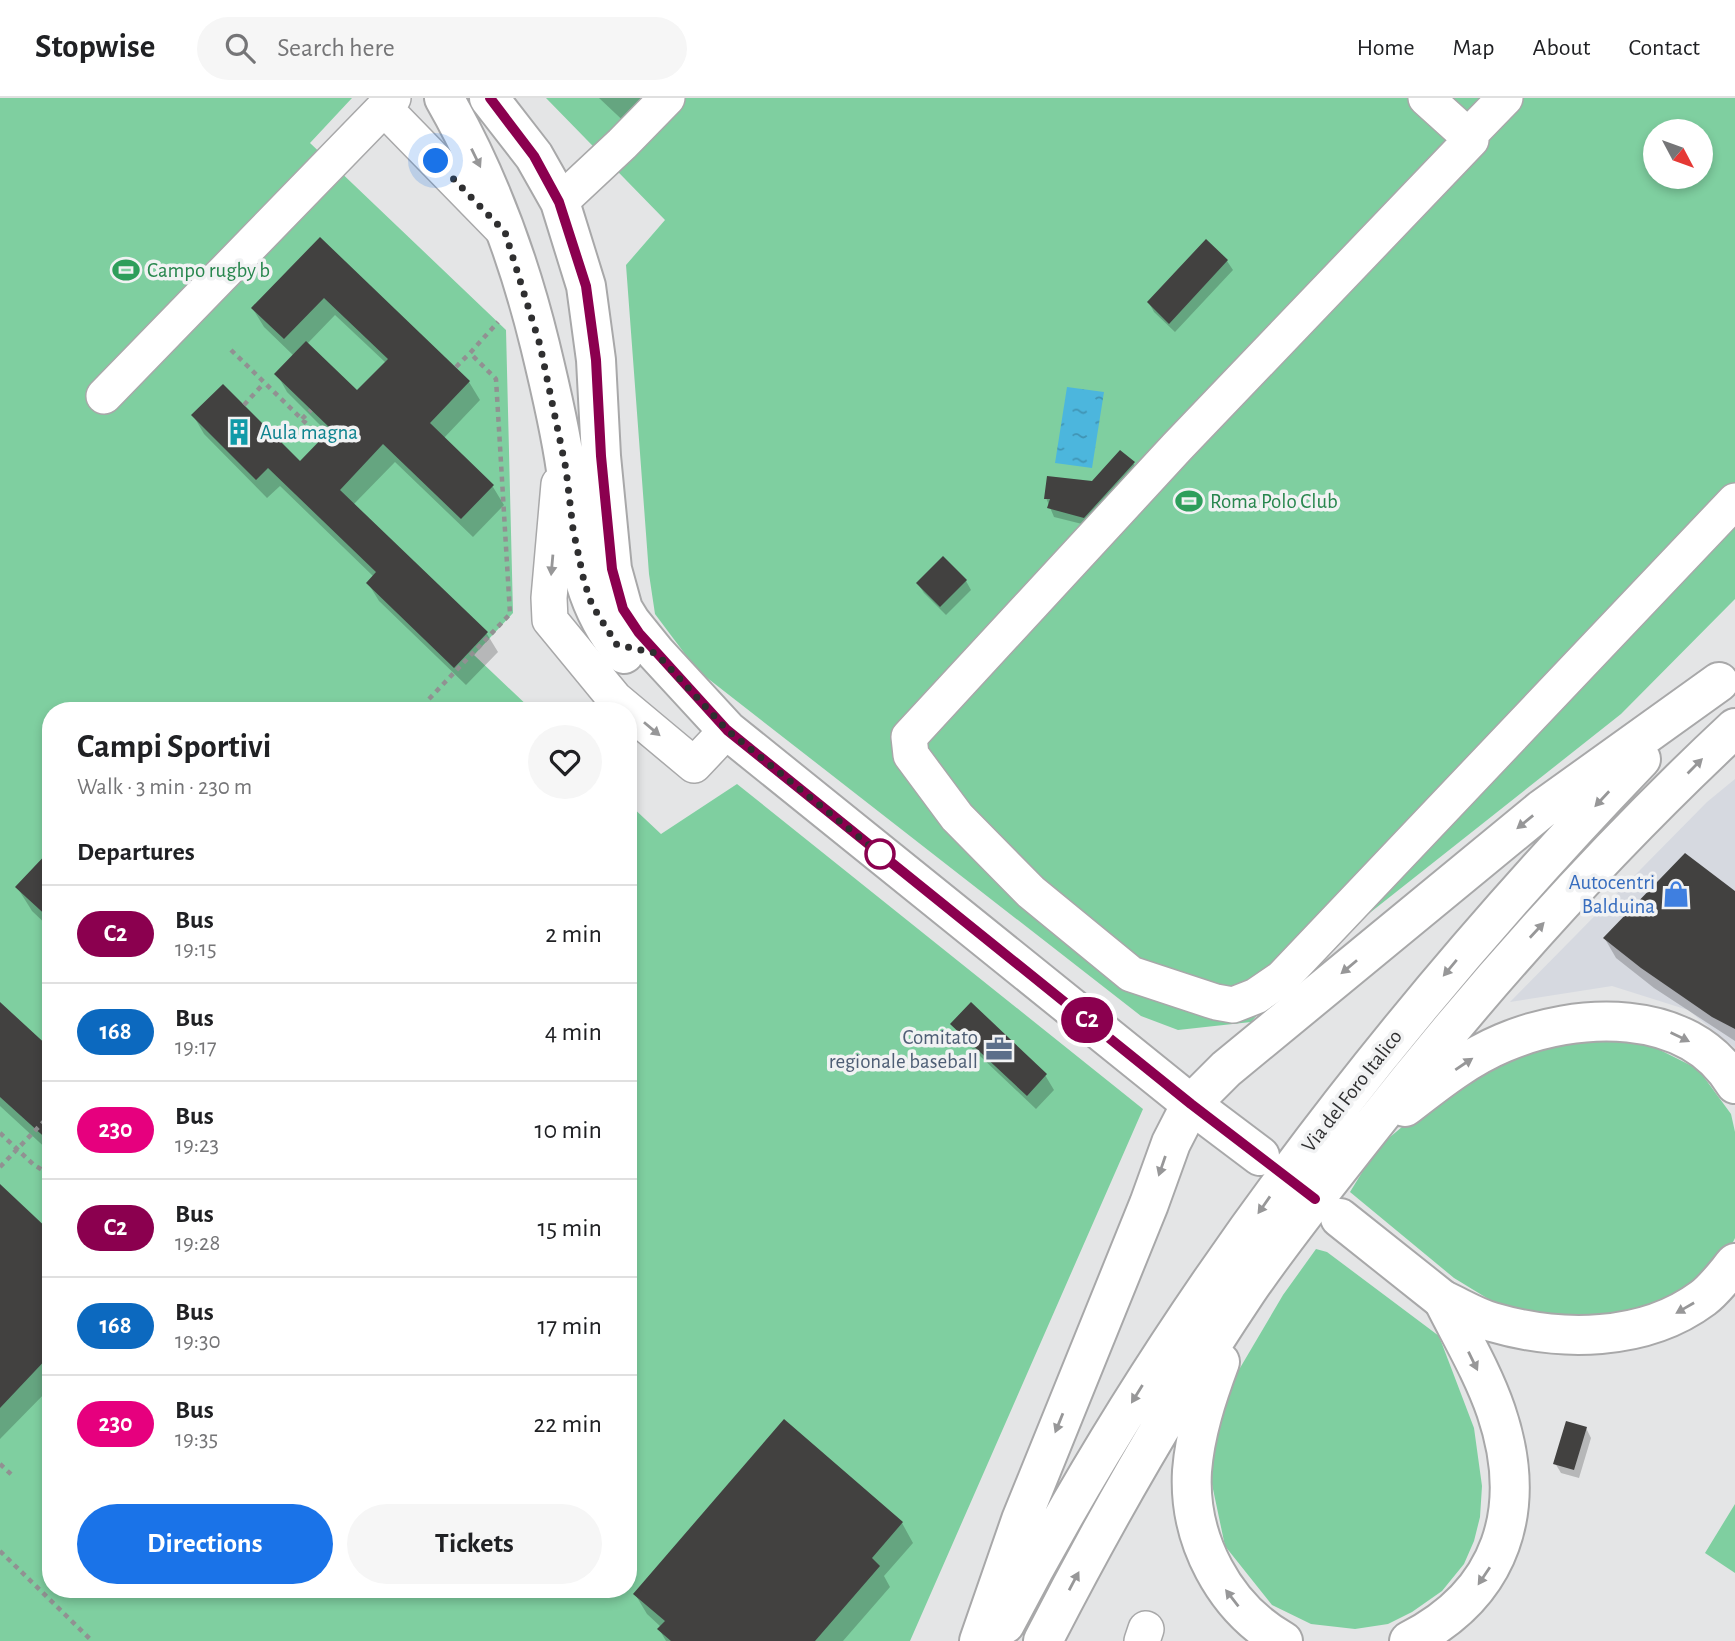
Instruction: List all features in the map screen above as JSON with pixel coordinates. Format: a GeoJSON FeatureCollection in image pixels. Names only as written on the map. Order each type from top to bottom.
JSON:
{"type":"FeatureCollection","features":[{"type":"Feature","properties":{"kind":"main road"},"geometry":{"type":"LineString","coordinates":[[444,98],[480,167],[505,232],[540,345],[562,449],[577,551],[592,605],[600,651],[727,730],[1191,1104],[1260,1156]]}},
{"type":"Feature","properties":{"kind":"main road"},"geometry":{"type":"LineString","coordinates":[[489,98],[534,156],[559,202],[586,286],[592,322],[601,456],[615,583],[623,609],[656,653],[727,730]]}},
{"type":"Feature","properties":{"kind":"main road"},"geometry":{"type":"LineString","coordinates":[[505,232],[516,242],[532,248],[551,248],[572,239]]}},
{"type":"Feature","properties":{"kind":"main road"},"geometry":{"type":"LineString","coordinates":[[979,1641],[1056,1430],[1149,1205],[1171,1143],[1191,1104],[1226,1069],[1542,809],[1727,674]]}},
{"type":"Feature","properties":{"kind":"main road","name":"Via del Foro Italico"},"geometry":{"type":"LineString","coordinates":[[997,1641],[1113,1432],[1209,1284],[1273,1194],[1384,1049],[1464,952],[1612,789],[1727,674]]}},
{"type":"Feature","properties":{"kind":"main road","name":"Via del Foro Italico"},"geometry":{"type":"LineString","coordinates":[[1043,1641],[1077,1576],[1167,1420],[1246,1294],[1337,1171],[1410,1077],[1509,960],[1620,841],[1735,728]]}},
{"type":"Feature","properties":{"kind":"main road"},"geometry":{"type":"LineString","coordinates":[[1337,1171],[1370,1137],[1405,1107],[1470,1059],[1501,1044],[1549,1027],[1587,1021],[1628,1021],[1651,1026],[1674,1034],[1706,1053],[1735,1084]]}},
{"type":"Feature","properties":{"kind":"main road"},"geometry":{"type":"LineString","coordinates":[[1340,1218],[1443,1300],[1490,1322],[1527,1330],[1593,1335],[1630,1330],[1681,1312],[1704,1297],[1735,1263]]}},
{"type":"Feature","properties":{"kind":"main road"},"geometry":{"type":"LineString","coordinates":[[1246,1294],[1203,1412],[1192,1471],[1193,1497],[1197,1524],[1207,1555],[1231,1599],[1270,1634],[1283,1641]]}},
{"type":"Feature","properties":{"kind":"main road"},"geometry":{"type":"LineString","coordinates":[[1409,1641],[1445,1620],[1482,1581],[1502,1543],[1510,1502],[1507,1453],[1496,1410],[1443,1300]]}},
{"type":"Feature","properties":{"kind":"lane"},"geometry":{"type":"LineString","coordinates":[[559,202],[667,98]]}},
{"type":"Feature","properties":{"kind":"lane"},"geometry":{"type":"LineString","coordinates":[[1426,98],[1471,139],[1177,447],[909,737],[911,755],[957,817],[1031,892],[1132,974],[1216,1002],[1233,1005],[1256,996],[1282,978],[1735,501]]}},
{"type":"Feature","properties":{"kind":"lane"},"geometry":{"type":"LineString","coordinates":[[1468,136],[1504,98]]}},
{"type":"Feature","properties":{"kind":"lane"},"geometry":{"type":"LineString","coordinates":[[104,396],[388,103],[505,232]]}},
{"type":"Feature","properties":{"kind":"lane"},"geometry":{"type":"LineString","coordinates":[[562,449],[549,598],[550,620],[562,635],[600,651],[656,653]]}},
{"type":"Feature","properties":{"kind":"path"},"geometry":{"type":"LineString","coordinates":[[456,367],[498,322]]}},
{"type":"Feature","properties":{"kind":"path"},"geometry":{"type":"LineString","coordinates":[[231,350],[310,427]]}},
{"type":"Feature","properties":{"kind":"path"},"geometry":{"type":"LineString","coordinates":[[429,699],[510,614],[496,379],[470,353]]}},
{"type":"Feature","properties":{"kind":"path"},"geometry":{"type":"LineString","coordinates":[[244,405],[264,383]]}},
{"type":"Feature","properties":{"kind":"path"},"geometry":{"type":"LineString","coordinates":[[302,420],[311,410]]}},
{"type":"Feature","properties":{"kind":"path"},"geometry":{"type":"LineString","coordinates":[[0,1167],[42,1124]]}},
{"type":"Feature","properties":{"kind":"path"},"geometry":{"type":"LineString","coordinates":[[0,1133],[42,1168]]}},
{"type":"Feature","properties":{"kind":"path"},"geometry":{"type":"LineString","coordinates":[[0,1464],[14,1477]]}},
{"type":"Feature","properties":{"kind":"path"},"geometry":{"type":"LineString","coordinates":[[0,1551],[42,1592]]}},
{"type":"Feature","properties":{"kind":"path"},"geometry":{"type":"LineString","coordinates":[[48,1598],[92,1641]]}},
{"type":"Feature","properties":{"kind":"shaded area","name":"Autocentri Balduina"},"geometry":{"type":"Polygon","coordinates":[[[1735,779],[1735,1048],[1688,1010],[1612,986],[1510,1002],[1707,802],[1735,779]]]}},
{"type":"Feature","properties":{"kind":"green space"},"geometry":{"type":"Polygon","coordinates":[[[0,98],[352,98],[310,143],[506,330],[513,613],[474,655],[524,702],[42,702],[42,1598],[637,1598],[637,811],[661,834],[737,784],[1143,1109],[910,1641],[0,1641],[0,98]]]}},
{"type":"Feature","properties":{"kind":"green space","name":"Roma Polo Club"},"geometry":{"type":"Polygon","coordinates":[[[546,98],[1735,98],[1735,599],[1621,714],[1295,972],[1251,1022],[1178,1030],[1141,1016],[697,670],[655,614],[649,574],[626,265],[665,220],[546,98]]]}},
{"type":"Feature","properties":{"kind":"green space"},"geometry":{"type":"Polygon","coordinates":[[[1564,1034],[1630,1035],[1698,1069],[1731,1114],[1735,1132],[1735,1238],[1728,1252],[1706,1279],[1626,1322],[1508,1311],[1454,1278],[1350,1192],[1377,1148],[1447,1089],[1564,1034]]]}},
{"type":"Feature","properties":{"kind":"green space"},"geometry":{"type":"Polygon","coordinates":[[[1316,1249],[1327,1252],[1439,1336],[1474,1428],[1482,1486],[1480,1517],[1474,1541],[1464,1564],[1442,1591],[1412,1612],[1388,1624],[1355,1629],[1311,1624],[1272,1605],[1225,1546],[1209,1470],[1227,1390],[1283,1295],[1316,1249]]]}},
{"type":"Feature","properties":{"kind":"green space"},"geometry":{"type":"Polygon","coordinates":[[[1735,1504],[1735,1573],[1705,1553],[1735,1504]]]}},
{"type":"Feature","properties":{"kind":"water"},"geometry":{"type":"Polygon","coordinates":[[[1067,387],[1104,392],[1092,468],[1055,463],[1067,387]]]}},
{"type":"Feature","properties":{"kind":"building"},"geometry":{"type":"Polygon","coordinates":[[[320,237],[470,381],[430,423],[494,485],[461,519],[383,444],[340,490],[488,632],[454,668],[366,583],[376,572],[268,468],[256,480],[191,415],[223,384],[300,461],[331,429],[274,374],[306,341],[357,390],[388,359],[324,298],[284,339],[251,308],[320,237]]]}},
{"type":"Feature","properties":{"kind":"building"},"geometry":{"type":"Polygon","coordinates":[[[1206,239],[1228,260],[1169,324],[1147,302],[1206,239]]]}},
{"type":"Feature","properties":{"kind":"building"},"geometry":{"type":"Polygon","coordinates":[[[1120,450],[1135,462],[1084,518],[1047,508],[1050,499],[1044,499],[1047,476],[1092,481],[1120,450]]]}},
{"type":"Feature","properties":{"kind":"building"},"geometry":{"type":"Polygon","coordinates":[[[943,556],[967,580],[940,607],[916,583],[943,556]]]}},
{"type":"Feature","properties":{"kind":"building"},"geometry":{"type":"Polygon","coordinates":[[[1685,853],[1735,891],[1735,1029],[1712,1017],[1603,938],[1685,853]]]}},
{"type":"Feature","properties":{"kind":"building"},"geometry":{"type":"Polygon","coordinates":[[[42,858],[42,912],[15,887],[42,858]]]}},
{"type":"Feature","properties":{"kind":"building"},"geometry":{"type":"Polygon","coordinates":[[[0,1002],[42,1041],[42,1135],[0,1097],[0,1002]]]}},
{"type":"Feature","properties":{"kind":"building","name":"Comitato regionale baseball"},"geometry":{"type":"Polygon","coordinates":[[[971,1002],[1047,1074],[1027,1096],[950,1024],[971,1002]]]}},
{"type":"Feature","properties":{"kind":"building"},"geometry":{"type":"Polygon","coordinates":[[[0,1184],[42,1224],[42,1364],[0,1408],[0,1184]]]}},
{"type":"Feature","properties":{"kind":"building"},"geometry":{"type":"Polygon","coordinates":[[[784,1419],[903,1522],[872,1558],[880,1566],[815,1641],[671,1641],[657,1629],[665,1621],[637,1597],[637,1589],[784,1419]]]}},
{"type":"Feature","properties":{"kind":"building"},"geometry":{"type":"Polygon","coordinates":[[[1566,1421],[1587,1427],[1574,1470],[1553,1464],[1566,1421]]]}},
{"type":"Feature","properties":{"kind":"bus line","name":"C2"},"geometry":{"type":"LineString","coordinates":[[490,98],[546,176],[565,216],[586,286],[596,360],[601,456],[612,569],[623,609],[639,633],[727,730],[1191,1104],[1315,1199]]}},
{"type":"Feature","properties":{"kind":"place","name":"Campo rugby b"},"geometry":{"type":"Point","coordinates":[126,270]}},
{"type":"Feature","properties":{"kind":"place","name":"Aula magna"},"geometry":{"type":"Point","coordinates":[239,432]}},
{"type":"Feature","properties":{"kind":"place","name":"Roma Polo Club"},"geometry":{"type":"Point","coordinates":[1189,501]}},
{"type":"Feature","properties":{"kind":"place","name":"Autocentri Balduina"},"geometry":{"type":"Point","coordinates":[1676,894]}},
{"type":"Feature","properties":{"kind":"place","name":"Comitato regionale baseball"},"geometry":{"type":"Point","coordinates":[999,1049]}},
{"type":"Feature","properties":{"kind":"route"},"geometry":{"type":"LineString","coordinates":[[436,161],[505,232],[515,259],[540,345],[566,469],[581,569],[592,605],[608,633],[617,645],[656,653],[727,730],[880,854]]}}]}
